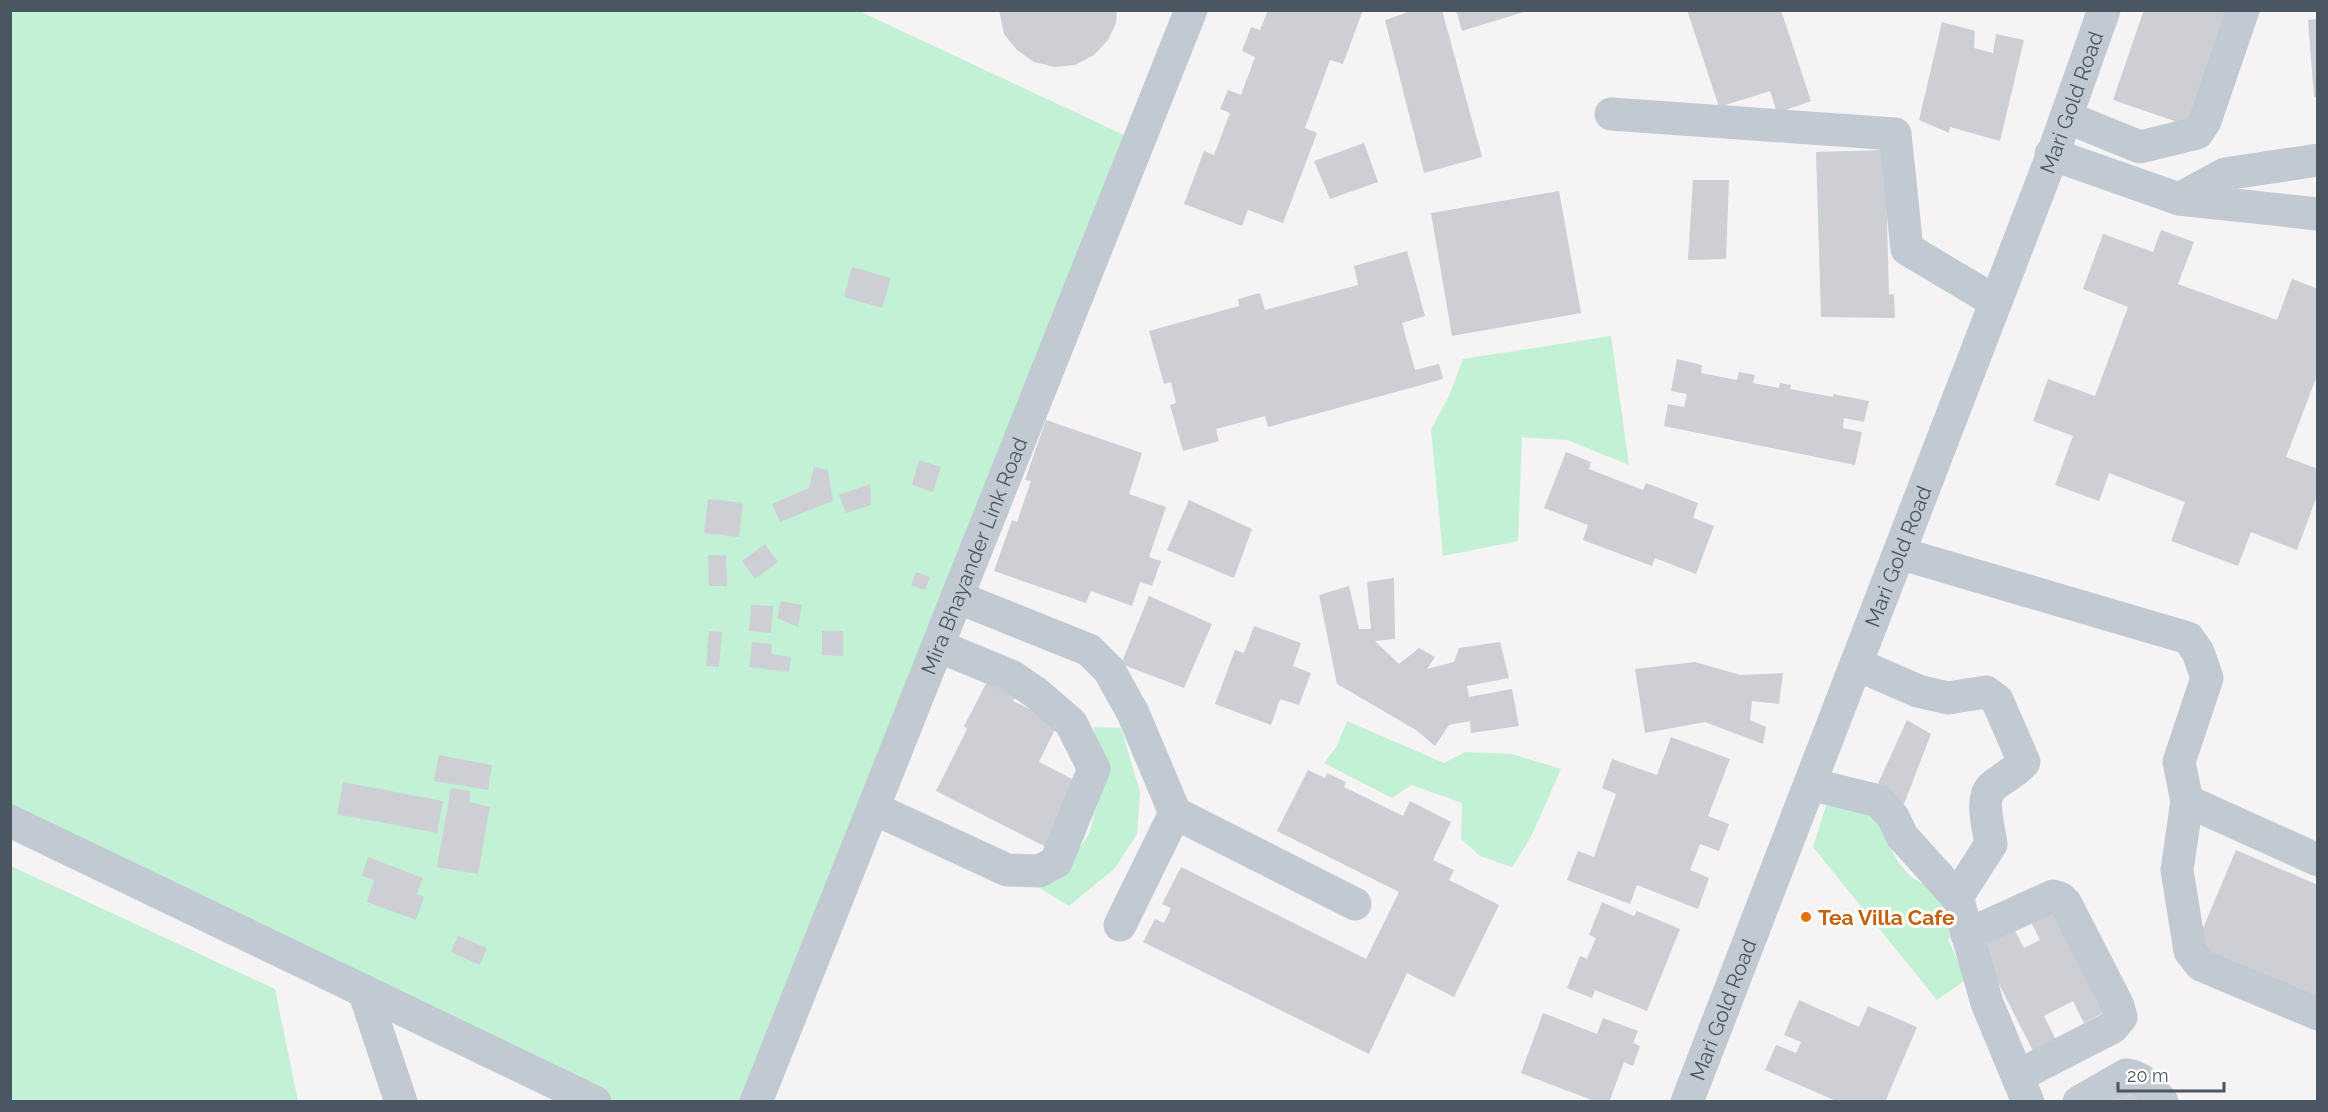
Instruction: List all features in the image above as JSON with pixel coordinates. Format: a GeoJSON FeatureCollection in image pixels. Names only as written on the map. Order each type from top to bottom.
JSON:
{"type":"FeatureCollection","features":[{"type":"Feature","properties":{"kind":"street","name":"Mira Bhayander Link Road"},"geometry":{"type":"LineString","coordinates":[[756,1101],[1191,10]]}},
{"type":"Feature","properties":{"kind":"street","name":"Mari Gold Road"},"geometry":{"type":"LineString","coordinates":[[1687,1101],[1996,302],[2104,10]]}},
{"type":"Feature","properties":{"kind":"street"},"geometry":{"type":"LineString","coordinates":[[2066,117],[2140,147],[2197,133],[2205,121],[2243,10]]}},
{"type":"Feature","properties":{"kind":"street"},"geometry":{"type":"LineString","coordinates":[[1611,114],[1895,134],[1907,249],[1996,302]]}},
{"type":"Feature","properties":{"kind":"street"},"geometry":{"type":"LineString","coordinates":[[2051,154],[2179,199],[2318,214]]}},
{"type":"Feature","properties":{"kind":"street"},"geometry":{"type":"LineString","coordinates":[[2179,199],[2224,174],[2318,160]]}},
{"type":"Feature","properties":{"kind":"street"},"geometry":{"type":"LineString","coordinates":[[1899,553],[2188,638],[2198,652],[2207,678],[2179,762],[2187,801],[2177,870],[2190,951],[2201,965],[2318,1014]]}},
{"type":"Feature","properties":{"kind":"street"},"geometry":{"type":"LineString","coordinates":[[957,597],[1089,650],[1109,670],[1133,713],[1175,813],[1354,904]]}},
{"type":"Feature","properties":{"kind":"street"},"geometry":{"type":"LineString","coordinates":[[873,808],[1007,870],[1039,871],[1056,862],[1090,779],[1094,769],[1071,723],[1036,693],[1011,676],[938,646]]}},
{"type":"Feature","properties":{"kind":"street"},"geometry":{"type":"LineString","coordinates":[[1856,664],[1918,691],[1938,696],[1948,698],[1986,692],[1992,694],[1997,700],[2020,752],[2024,762],[2015,773],[1990,789],[1985,799],[1991,844],[1957,897]]}},
{"type":"Feature","properties":{"kind":"street"},"geometry":{"type":"LineString","coordinates":[[1810,784],[1880,801],[1893,817],[1902,836],[1957,897],[1967,935],[1986,1004],[2023,1089],[2113,1027],[2121,1017],[2118,1006],[2066,904],[2060,898],[2053,896],[1967,935]]}},
{"type":"Feature","properties":{"kind":"street"},"geometry":{"type":"LineString","coordinates":[[2187,801],[2318,860]]}},
{"type":"Feature","properties":{"kind":"street"},"geometry":{"type":"LineString","coordinates":[[1120,925],[1175,813]]}},
{"type":"Feature","properties":{"kind":"street"},"geometry":{"type":"LineString","coordinates":[[10,821],[596,1101]]}},
{"type":"Feature","properties":{"kind":"street"},"geometry":{"type":"LineString","coordinates":[[364,991],[401,1101]]}},
{"type":"Feature","properties":{"kind":"street"},"geometry":{"type":"LineString","coordinates":[[2079,1101],[2126,1075],[2134,1076],[2145,1082],[2162,1101]]}},
{"type":"Feature","properties":{"kind":"green space"},"geometry":{"type":"Polygon","coordinates":[[[10,11],[859,11],[1139,142],[756,1101],[596,1101],[11,819],[10,11]]]}},
{"type":"Feature","properties":{"kind":"green space"},"geometry":{"type":"Polygon","coordinates":[[[1611,336],[1629,465],[1567,440],[1522,437],[1518,541],[1443,556],[1431,429],[1449,396],[1463,359],[1611,336]]]}},
{"type":"Feature","properties":{"kind":"green space"},"geometry":{"type":"Polygon","coordinates":[[[1347,721],[1444,763],[1465,752],[1512,754],[1561,769],[1531,837],[1512,867],[1480,856],[1461,839],[1462,803],[1412,785],[1392,798],[1324,763],[1337,746],[1347,721]]]}},
{"type":"Feature","properties":{"kind":"green space"},"geometry":{"type":"Polygon","coordinates":[[[1094,727],[1121,728],[1140,792],[1137,834],[1115,868],[1069,906],[1040,888],[1063,872],[1089,834],[1102,788],[1094,727]]]}},
{"type":"Feature","properties":{"kind":"green space"},"geometry":{"type":"Polygon","coordinates":[[[1843,799],[1871,804],[1889,829],[1893,852],[1898,862],[1911,877],[1930,888],[1948,903],[1957,929],[1948,940],[1967,979],[1937,1000],[1813,847],[1826,806],[1843,799]]]}},
{"type":"Feature","properties":{"kind":"green space"},"geometry":{"type":"Polygon","coordinates":[[[11,866],[275,989],[298,1101],[11,1101],[11,866]]]}},
{"type":"Feature","properties":{"kind":"building"},"geometry":{"type":"Polygon","coordinates":[[[999,10],[1117,10],[1116,23],[1108,40],[1094,55],[1075,65],[1055,67],[1034,62],[1017,50],[1004,34],[999,10]]]}},
{"type":"Feature","properties":{"kind":"building"},"geometry":{"type":"Polygon","coordinates":[[[1268,10],[1363,10],[1343,64],[1330,60],[1305,128],[1317,133],[1283,223],[1248,210],[1242,226],[1184,204],[1204,151],[1214,155],[1230,113],[1220,109],[1228,90],[1241,95],[1255,57],[1242,51],[1251,27],[1260,30],[1268,10]]]}},
{"type":"Feature","properties":{"kind":"building"},"geometry":{"type":"Polygon","coordinates":[[[1414,10],[1442,10],[1482,157],[1424,173],[1385,20],[1414,10]]]}},
{"type":"Feature","properties":{"kind":"building"},"geometry":{"type":"Polygon","coordinates":[[[1456,10],[1527,10],[1527,11],[1462,31],[1456,10]]]}},
{"type":"Feature","properties":{"kind":"building"},"geometry":{"type":"Polygon","coordinates":[[[1687,10],[1781,10],[1811,101],[1777,113],[1770,91],[1719,107],[1687,10]]]}},
{"type":"Feature","properties":{"kind":"building"},"geometry":{"type":"Polygon","coordinates":[[[2144,10],[2238,10],[2198,129],[2113,100],[2144,10]]]}},
{"type":"Feature","properties":{"kind":"building"},"geometry":{"type":"Polygon","coordinates":[[[2318,19],[2318,96],[2314,97],[2308,20],[2318,19]]]}},
{"type":"Feature","properties":{"kind":"building"},"geometry":{"type":"Polygon","coordinates":[[[1942,22],[1975,31],[1974,48],[1993,53],[1996,34],[2024,40],[2000,141],[1950,127],[1949,133],[1919,120],[1942,22]]]}},
{"type":"Feature","properties":{"kind":"building"},"geometry":{"type":"Polygon","coordinates":[[[1364,143],[1378,182],[1330,199],[1314,161],[1364,143]]]}},
{"type":"Feature","properties":{"kind":"building"},"geometry":{"type":"Polygon","coordinates":[[[1885,150],[1889,295],[1894,294],[1895,318],[1821,317],[1816,152],[1885,150]]]}},
{"type":"Feature","properties":{"kind":"building"},"geometry":{"type":"Polygon","coordinates":[[[1693,180],[1729,180],[1726,259],[1688,260],[1693,180]]]}},
{"type":"Feature","properties":{"kind":"building"},"geometry":{"type":"Polygon","coordinates":[[[1559,191],[1581,313],[1452,336],[1431,213],[1559,191]]]}},
{"type":"Feature","properties":{"kind":"building"},"geometry":{"type":"Polygon","coordinates":[[[2161,230],[2194,242],[2178,284],[2277,320],[2292,279],[2318,289],[2318,373],[2286,457],[2318,469],[2318,493],[2297,550],[2251,532],[2238,566],[2171,541],[2185,502],[2109,473],[2099,501],[2055,485],[2073,436],[2033,421],[2048,379],[2095,396],[2128,307],[2083,289],[2103,234],[2153,252],[2161,230]]]}},
{"type":"Feature","properties":{"kind":"building"},"geometry":{"type":"Polygon","coordinates":[[[1407,251],[1425,316],[1402,323],[1415,370],[1439,364],[1443,379],[1268,427],[1265,416],[1216,429],[1219,441],[1183,451],[1170,405],[1176,403],[1171,382],[1164,384],[1149,331],[1239,306],[1238,299],[1260,293],[1265,310],[1358,285],[1354,266],[1407,251]]]}},
{"type":"Feature","properties":{"kind":"building"},"geometry":{"type":"Polygon","coordinates":[[[852,267],[891,278],[882,308],[844,297],[852,267]]]}},
{"type":"Feature","properties":{"kind":"building"},"geometry":{"type":"Polygon","coordinates":[[[1677,359],[1702,365],[1701,373],[1737,380],[1739,372],[1755,375],[1753,383],[1779,388],[1780,383],[1791,385],[1790,389],[1869,401],[1864,422],[1844,418],[1843,428],[1862,432],[1855,465],[1664,426],[1668,404],[1684,407],[1687,394],[1671,391],[1677,359]]]}},
{"type":"Feature","properties":{"kind":"building"},"geometry":{"type":"Polygon","coordinates":[[[1046,420],[1142,453],[1129,494],[1166,507],[1149,557],[1161,561],[1152,586],[1140,582],[1132,606],[1091,591],[1086,603],[994,571],[1012,520],[1017,522],[1031,481],[1025,480],[1046,420]]]}},
{"type":"Feature","properties":{"kind":"building"},"geometry":{"type":"Polygon","coordinates":[[[1566,452],[1591,462],[1589,469],[1643,490],[1646,483],[1698,503],[1693,518],[1714,526],[1696,574],[1655,558],[1652,566],[1583,540],[1588,525],[1544,508],[1566,452]]]}},
{"type":"Feature","properties":{"kind":"building"},"geometry":{"type":"Polygon","coordinates":[[[919,460],[941,467],[933,492],[912,485],[919,460]]]}},
{"type":"Feature","properties":{"kind":"building"},"geometry":{"type":"Polygon","coordinates":[[[814,467],[828,470],[833,501],[780,522],[772,504],[809,488],[814,467]]]}},
{"type":"Feature","properties":{"kind":"building"},"geometry":{"type":"Polygon","coordinates":[[[870,484],[871,505],[846,513],[839,495],[870,484]]]}},
{"type":"Feature","properties":{"kind":"building"},"geometry":{"type":"Polygon","coordinates":[[[708,499],[743,503],[739,537],[704,533],[708,499]]]}},
{"type":"Feature","properties":{"kind":"building"},"geometry":{"type":"Polygon","coordinates":[[[1189,500],[1252,529],[1234,578],[1167,550],[1189,500]]]}},
{"type":"Feature","properties":{"kind":"building"},"geometry":{"type":"Polygon","coordinates":[[[765,544],[778,562],[755,579],[742,561],[765,544]]]}},
{"type":"Feature","properties":{"kind":"building"},"geometry":{"type":"Polygon","coordinates":[[[708,555],[726,555],[727,586],[709,586],[708,555]]]}},
{"type":"Feature","properties":{"kind":"building"},"geometry":{"type":"Polygon","coordinates":[[[916,572],[930,577],[925,590],[911,585],[916,572]]]}},
{"type":"Feature","properties":{"kind":"building"},"geometry":{"type":"Polygon","coordinates":[[[1394,578],[1395,639],[1375,641],[1399,664],[1419,648],[1435,657],[1427,669],[1454,662],[1459,648],[1500,642],[1509,678],[1467,686],[1469,697],[1512,689],[1519,726],[1471,733],[1470,721],[1449,725],[1435,746],[1416,730],[1337,684],[1319,595],[1349,586],[1359,629],[1371,629],[1367,582],[1394,578]]]}},
{"type":"Feature","properties":{"kind":"building"},"geometry":{"type":"Polygon","coordinates":[[[1149,596],[1212,624],[1184,688],[1121,664],[1149,596]]]}},
{"type":"Feature","properties":{"kind":"building"},"geometry":{"type":"Polygon","coordinates":[[[781,601],[802,605],[798,627],[777,618],[781,601]]]}},
{"type":"Feature","properties":{"kind":"building"},"geometry":{"type":"Polygon","coordinates":[[[751,605],[773,606],[771,633],[749,631],[751,605]]]}},
{"type":"Feature","properties":{"kind":"building"},"geometry":{"type":"Polygon","coordinates":[[[1254,626],[1301,643],[1293,666],[1311,673],[1299,705],[1280,699],[1271,725],[1215,704],[1235,650],[1244,653],[1254,626]]]}},
{"type":"Feature","properties":{"kind":"building"},"geometry":{"type":"Polygon","coordinates":[[[709,631],[722,632],[719,667],[706,666],[709,631]]]}},
{"type":"Feature","properties":{"kind":"building"},"geometry":{"type":"Polygon","coordinates":[[[822,631],[843,631],[843,656],[822,655],[822,631]]]}},
{"type":"Feature","properties":{"kind":"building"},"geometry":{"type":"Polygon","coordinates":[[[752,642],[772,644],[771,654],[791,657],[789,672],[749,667],[752,642]]]}},
{"type":"Feature","properties":{"kind":"building"},"geometry":{"type":"Polygon","coordinates":[[[1695,662],[1740,675],[1783,673],[1779,704],[1752,701],[1750,720],[1766,727],[1763,744],[1705,722],[1645,733],[1635,669],[1695,662]]]}},
{"type":"Feature","properties":{"kind":"building"},"geometry":{"type":"Polygon","coordinates":[[[990,676],[1018,690],[1013,701],[1058,723],[1039,762],[1080,783],[1048,848],[936,791],[967,729],[964,726],[990,676]]]}},
{"type":"Feature","properties":{"kind":"building"},"geometry":{"type":"Polygon","coordinates":[[[1907,720],[1931,734],[1904,804],[1876,788],[1907,720]]]}},
{"type":"Feature","properties":{"kind":"building"},"geometry":{"type":"Polygon","coordinates":[[[1671,737],[1730,759],[1708,816],[1729,824],[1719,851],[1700,844],[1690,870],[1709,878],[1698,909],[1637,885],[1630,904],[1567,880],[1578,851],[1594,857],[1616,794],[1602,788],[1612,759],[1657,775],[1671,737]]]}},
{"type":"Feature","properties":{"kind":"building"},"geometry":{"type":"Polygon","coordinates":[[[439,755],[492,765],[488,790],[434,781],[439,755]]]}},
{"type":"Feature","properties":{"kind":"building"},"geometry":{"type":"Polygon","coordinates":[[[1308,770],[1325,778],[1327,773],[1346,782],[1344,787],[1403,816],[1410,801],[1451,822],[1433,860],[1454,870],[1449,880],[1499,905],[1454,997],[1407,973],[1369,1054],[1143,942],[1155,919],[1164,923],[1171,908],[1162,904],[1181,867],[1366,959],[1399,892],[1277,831],[1308,770]]]}},
{"type":"Feature","properties":{"kind":"building"},"geometry":{"type":"Polygon","coordinates":[[[343,782],[443,801],[437,833],[337,814],[343,782]]]}},
{"type":"Feature","properties":{"kind":"building"},"geometry":{"type":"Polygon","coordinates":[[[451,788],[471,791],[469,802],[490,807],[478,874],[437,867],[451,788]]]}},
{"type":"Feature","properties":{"kind":"building"},"geometry":{"type":"Polygon","coordinates":[[[2236,850],[2318,885],[2318,997],[2196,945],[2236,850]]]}},
{"type":"Feature","properties":{"kind":"building"},"geometry":{"type":"Polygon","coordinates":[[[368,857],[423,878],[417,894],[424,897],[416,920],[367,902],[374,880],[362,876],[368,857]]]}},
{"type":"Feature","properties":{"kind":"building"},"geometry":{"type":"Polygon","coordinates":[[[2055,900],[2111,1009],[2084,1023],[2073,1001],[2044,1016],[2056,1040],[2033,1051],[1976,939],[2010,921],[2024,948],[2040,940],[2027,914],[2055,900]]]}},
{"type":"Feature","properties":{"kind":"building"},"geometry":{"type":"Polygon","coordinates":[[[1602,902],[1634,916],[1637,911],[1680,929],[1647,1011],[1595,990],[1592,998],[1567,988],[1580,956],[1587,959],[1596,938],[1589,935],[1602,902]]]}},
{"type":"Feature","properties":{"kind":"building"},"geometry":{"type":"Polygon","coordinates":[[[458,936],[487,948],[480,965],[451,952],[458,936]]]}},
{"type":"Feature","properties":{"kind":"building"},"geometry":{"type":"Polygon","coordinates":[[[1799,1000],[1859,1027],[1868,1006],[1917,1027],[1885,1102],[1833,1102],[1834,1100],[1765,1070],[1776,1045],[1796,1053],[1801,1042],[1784,1035],[1799,1000]]]}},
{"type":"Feature","properties":{"kind":"building"},"geometry":{"type":"Polygon","coordinates":[[[1543,1013],[1597,1034],[1603,1018],[1638,1031],[1633,1043],[1640,1046],[1633,1066],[1624,1062],[1609,1102],[1597,1102],[1521,1073],[1543,1013]]]}},
{"type":"Feature","properties":{"kind":"building"},"geometry":{"type":"Polygon","coordinates":[[[2127,1081],[2140,1102],[2108,1102],[2127,1081]]]}},
{"type":"Feature","properties":{"kind":"place","name":"Tea Villa Cafe"},"geometry":{"type":"Point","coordinates":[1806,917]}}]}
